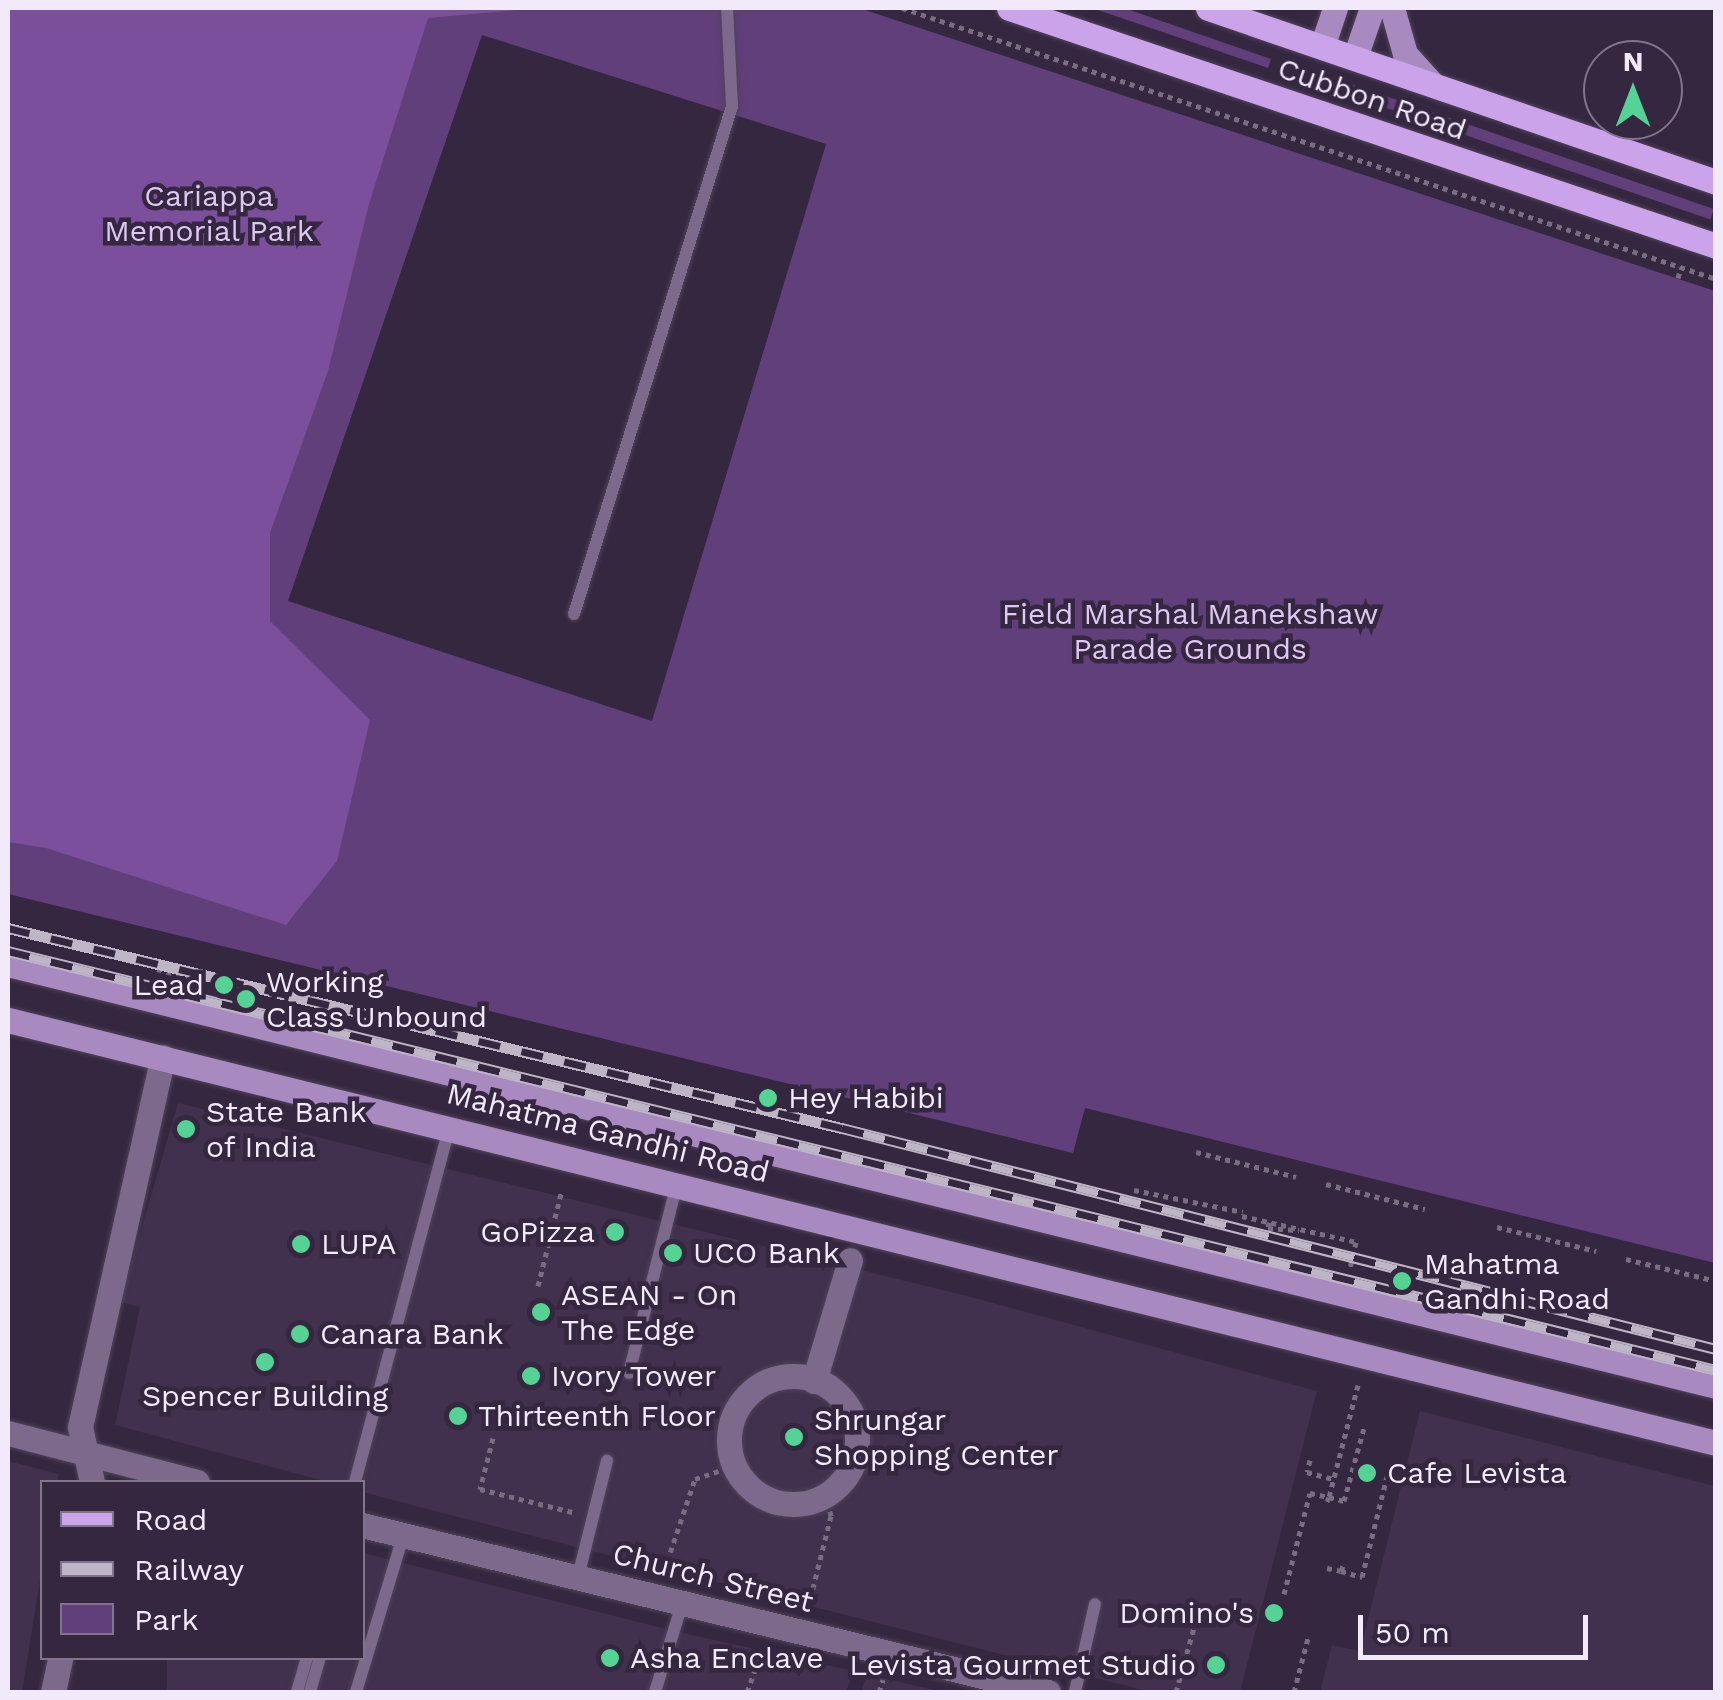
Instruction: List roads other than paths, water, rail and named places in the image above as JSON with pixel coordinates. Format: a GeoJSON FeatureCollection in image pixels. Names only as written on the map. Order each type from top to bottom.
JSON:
{"type":"FeatureCollection","features":[{"type":"Feature","properties":{"kind":"main road","name":"Cubbon Road"},"geometry":{"type":"LineString","coordinates":[[1009,8],[1716,246]]}},
{"type":"Feature","properties":{"kind":"main road","name":"Cubbon Road"},"geometry":{"type":"LineString","coordinates":[[1208,8],[1716,182]]}},
{"type":"Feature","properties":{"kind":"main road"},"geometry":{"type":"LineString","coordinates":[[1322,46],[1335,8]]}},
{"type":"Feature","properties":{"kind":"main road"},"geometry":{"type":"LineString","coordinates":[[1354,57],[1372,8]]}},
{"type":"Feature","properties":{"kind":"main road"},"geometry":{"type":"LineString","coordinates":[[1392,8],[1406,54],[1432,84]]}},
{"type":"Feature","properties":{"kind":"main road","name":"Mahatma Gandhi Road"},"geometry":{"type":"LineString","coordinates":[[8,964],[1716,1386]]}},
{"type":"Feature","properties":{"kind":"main road","name":"Mahatma Gandhi Road"},"geometry":{"type":"LineString","coordinates":[[8,1020],[1716,1443]]}},
{"type":"Feature","properties":{"kind":"street"},"geometry":{"type":"LineString","coordinates":[[92,1480],[80,1427],[163,1057]]}},
{"type":"Feature","properties":{"kind":"street"},"geometry":{"type":"LineString","coordinates":[[814,1381],[850,1260]]}},
{"type":"Feature","properties":{"kind":"street"},"geometry":{"type":"LineString","coordinates":[[787,1376],[814,1381],[845,1403],[855,1424],[851,1467],[826,1494],[778,1503],[760,1496],[733,1466],[730,1426],[750,1392],[787,1376]]}},
{"type":"Feature","properties":{"kind":"street"},"geometry":{"type":"LineString","coordinates":[[8,1434],[190,1480]]}},
{"type":"Feature","properties":{"kind":"street","name":"Church Street"},"geometry":{"type":"LineString","coordinates":[[365,1526],[802,1634],[982,1684],[1048,1692]]}},
{"type":"Feature","properties":{"kind":"street"},"geometry":{"type":"LineString","coordinates":[[53,1692],[60,1660]]}},
{"type":"Feature","properties":{"kind":"lane"},"geometry":{"type":"LineString","coordinates":[[574,614],[732,106],[727,8]]}},
{"type":"Feature","properties":{"kind":"lane"},"geometry":{"type":"LineString","coordinates":[[356,1480],[449,1128]]}},
{"type":"Feature","properties":{"kind":"lane"},"geometry":{"type":"LineString","coordinates":[[629,1373],[677,1183]]}},
{"type":"Feature","properties":{"kind":"lane"},"geometry":{"type":"LineString","coordinates":[[578,1577],[606,1461]]}},
{"type":"Feature","properties":{"kind":"lane"},"geometry":{"type":"LineString","coordinates":[[356,1692],[403,1536]]}},
{"type":"Feature","properties":{"kind":"lane"},"geometry":{"type":"LineString","coordinates":[[655,1692],[682,1604]]}},
{"type":"Feature","properties":{"kind":"lane"},"geometry":{"type":"LineString","coordinates":[[1076,1692],[1096,1604]]}},
{"type":"Feature","properties":{"kind":"lane"},"geometry":{"type":"LineString","coordinates":[[297,1692],[306,1660]]}},
{"type":"Feature","properties":{"kind":"lane"},"geometry":{"type":"LineString","coordinates":[[310,1692],[319,1660]]}},
{"type":"Feature","properties":{"kind":"railway"},"geometry":{"type":"LineString","coordinates":[[8,928],[842,1128],[1716,1349]]}},
{"type":"Feature","properties":{"kind":"railway"},"geometry":{"type":"LineString","coordinates":[[8,951],[1716,1370]]}},
{"type":"Feature","properties":{"kind":"place","name":"Lead"},"geometry":{"type":"Point","coordinates":[224,985]}},
{"type":"Feature","properties":{"kind":"place","name":"Working Class Unbound"},"geometry":{"type":"Point","coordinates":[246,999]}},
{"type":"Feature","properties":{"kind":"place","name":"Hey Habibi"},"geometry":{"type":"Point","coordinates":[768,1098]}},
{"type":"Feature","properties":{"kind":"place","name":"State Bank of India"},"geometry":{"type":"Point","coordinates":[186,1129]}},
{"type":"Feature","properties":{"kind":"place","name":"GoPizza"},"geometry":{"type":"Point","coordinates":[615,1232]}},
{"type":"Feature","properties":{"kind":"place","name":"LUPA"},"geometry":{"type":"Point","coordinates":[301,1244]}},
{"type":"Feature","properties":{"kind":"place","name":"UCO Bank"},"geometry":{"type":"Point","coordinates":[673,1253]}},
{"type":"Feature","properties":{"kind":"place","name":"Mahatma Gandhi Road"},"geometry":{"type":"Point","coordinates":[1402,1281]}},
{"type":"Feature","properties":{"kind":"place","name":"ASEAN - On The Edge"},"geometry":{"type":"Point","coordinates":[541,1312]}},
{"type":"Feature","properties":{"kind":"place","name":"Canara Bank"},"geometry":{"type":"Point","coordinates":[300,1334]}},
{"type":"Feature","properties":{"kind":"place","name":"Spencer Building"},"geometry":{"type":"Point","coordinates":[265,1362]}},
{"type":"Feature","properties":{"kind":"place","name":"Ivory Tower"},"geometry":{"type":"Point","coordinates":[531,1376]}},
{"type":"Feature","properties":{"kind":"place","name":"Thirteenth Floor"},"geometry":{"type":"Point","coordinates":[458,1416]}},
{"type":"Feature","properties":{"kind":"place","name":"Shrungar Shopping Center"},"geometry":{"type":"Point","coordinates":[794,1437]}},
{"type":"Feature","properties":{"kind":"place","name":"Cafe Levista"},"geometry":{"type":"Point","coordinates":[1367,1473]}},
{"type":"Feature","properties":{"kind":"place","name":"Domino's"},"geometry":{"type":"Point","coordinates":[1274,1613]}},
{"type":"Feature","properties":{"kind":"place","name":"Asha Enclave"},"geometry":{"type":"Point","coordinates":[610,1658]}},
{"type":"Feature","properties":{"kind":"place","name":"Levista Gourmet Studio"},"geometry":{"type":"Point","coordinates":[1216,1665]}},
{"type":"Feature","properties":{"kind":"park label","name":"Cariappa Memorial Park"},"geometry":{"type":"Point","coordinates":[209,213]}},
{"type":"Feature","properties":{"kind":"park label","name":"Field Marshal Manekshaw Parade Grounds"},"geometry":{"type":"Point","coordinates":[1190,631]}}]}
